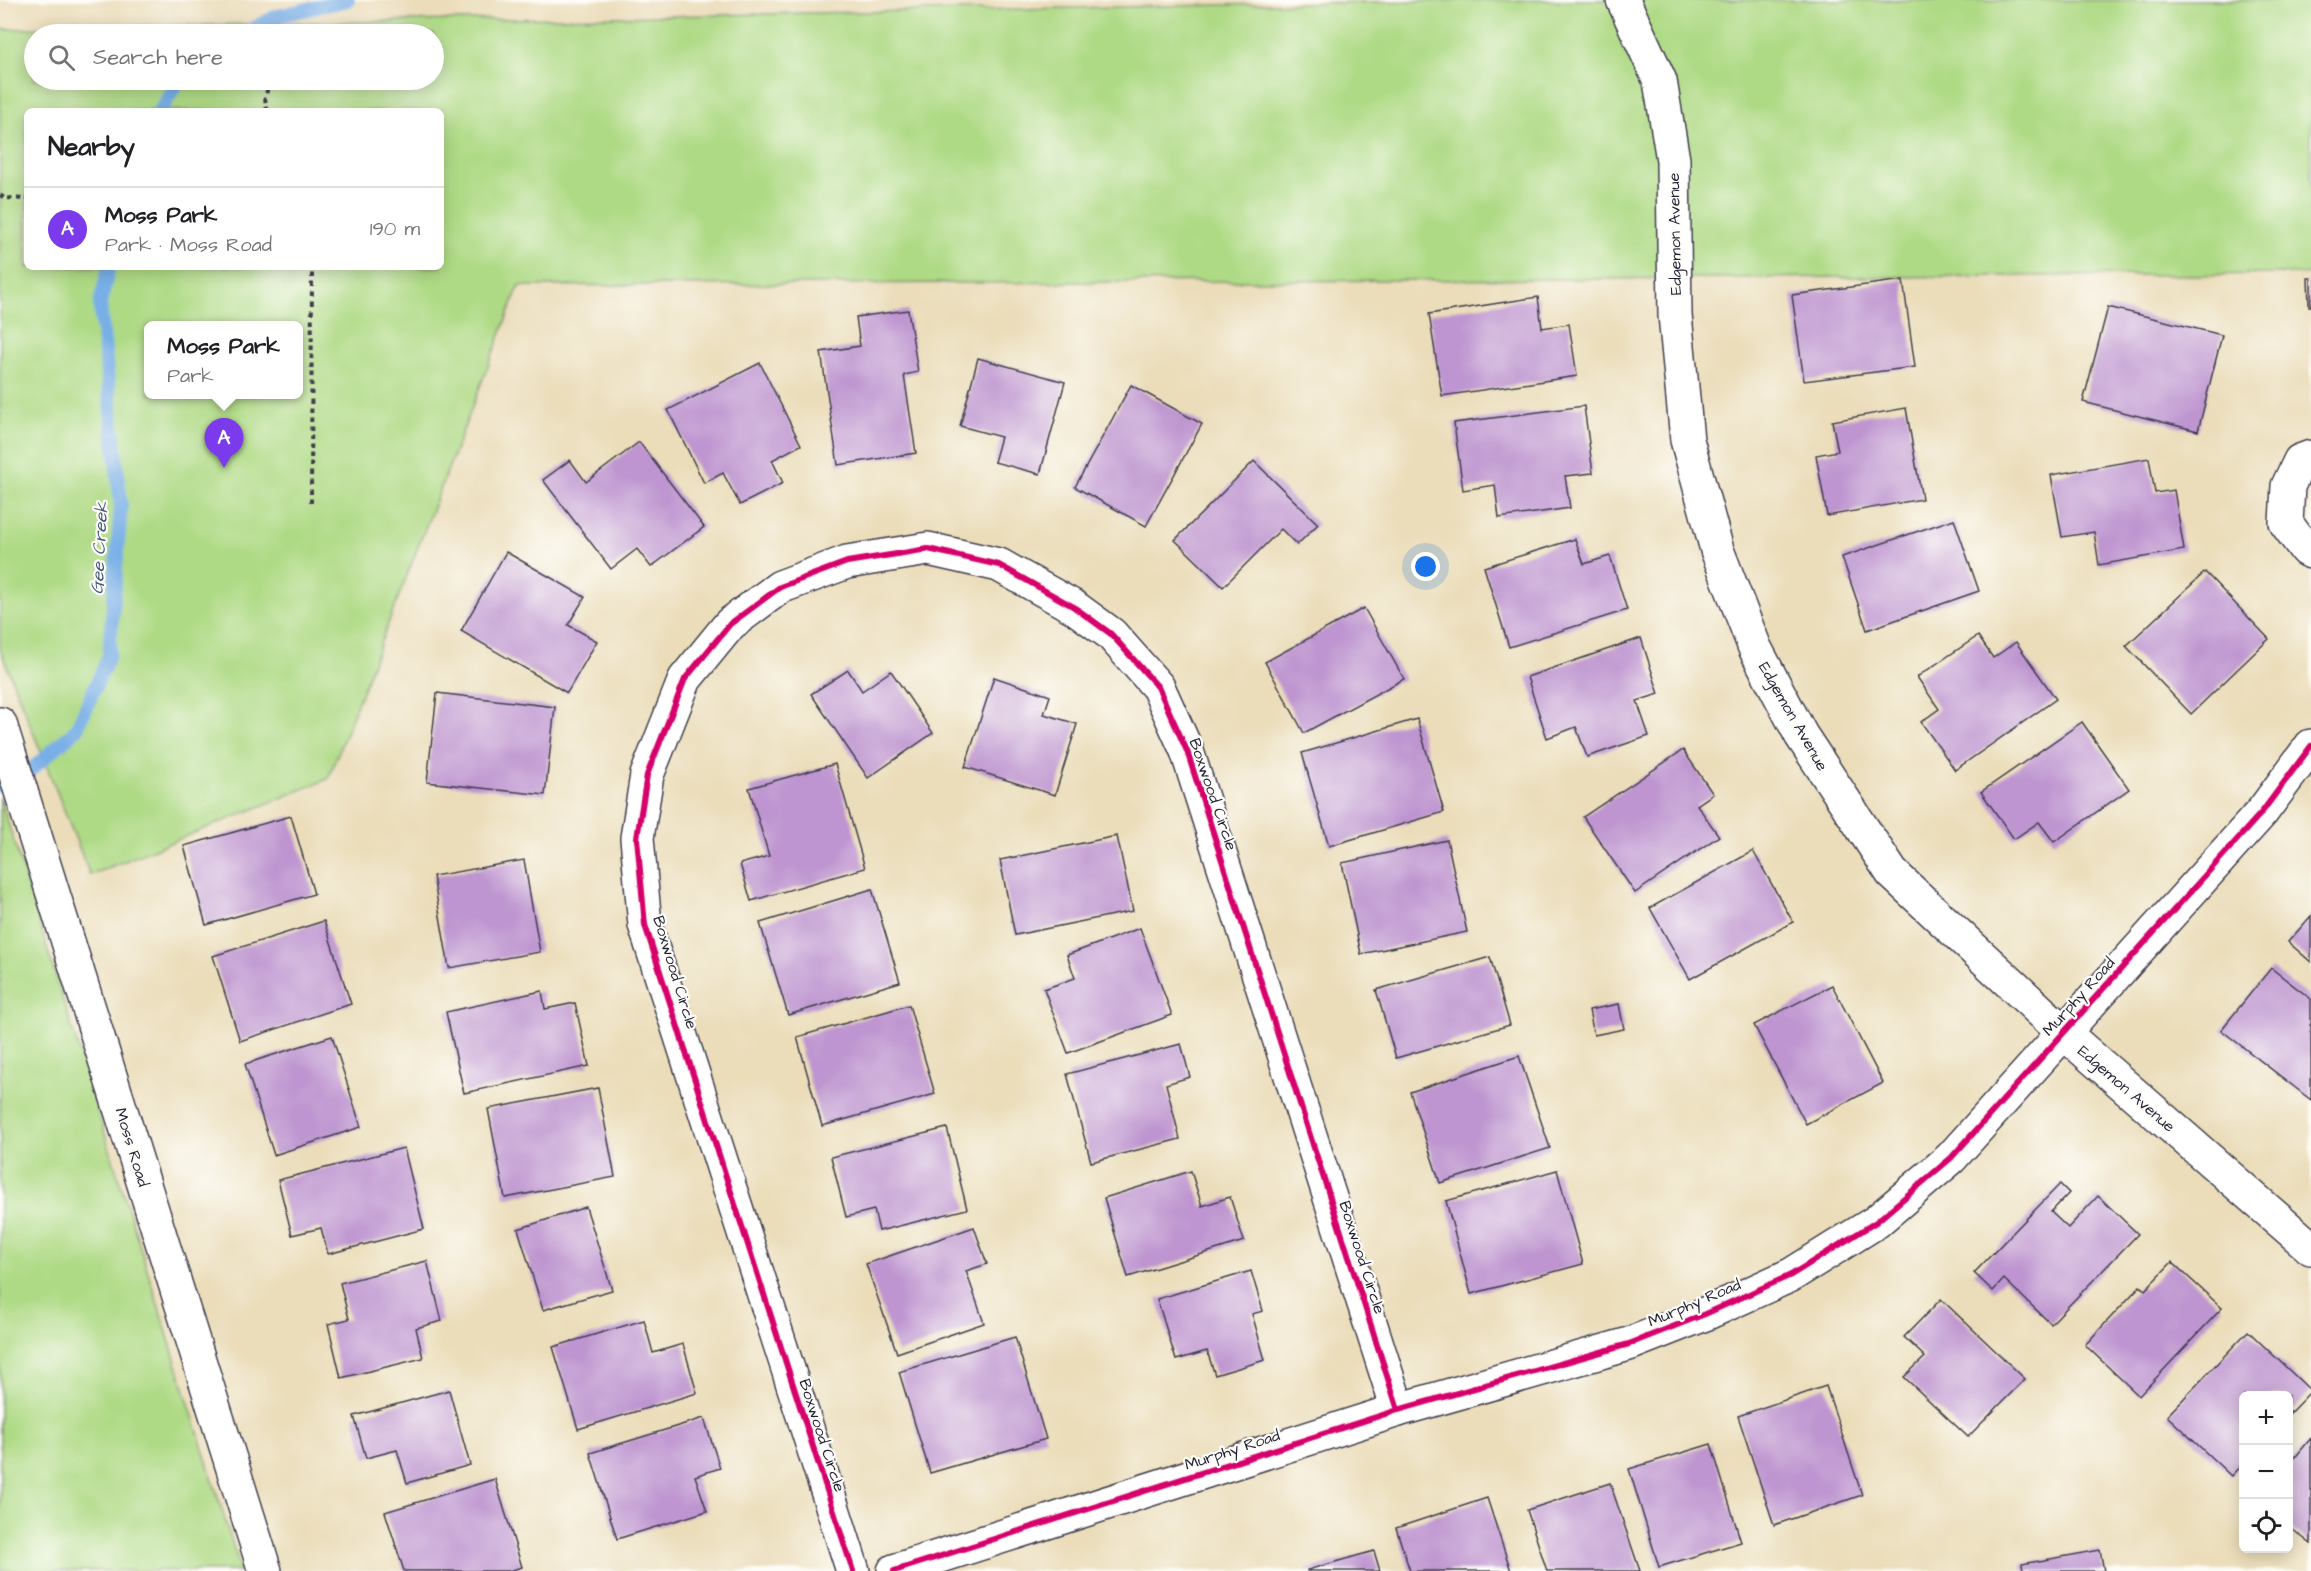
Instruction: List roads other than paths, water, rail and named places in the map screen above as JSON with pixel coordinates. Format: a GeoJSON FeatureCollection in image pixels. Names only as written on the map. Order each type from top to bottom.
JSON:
{"type":"FeatureCollection","features":[{"type":"Feature","properties":{"kind":"street","name":"Edgemon Avenue"},"geometry":{"type":"LineString","coordinates":[[1623,0],[1660,81],[1673,160],[1675,315],[1687,440],[1716,550],[1755,648],[1801,735],[1892,873],[2064,1033],[2311,1248]]}},
{"type":"Feature","properties":{"kind":"street"},"geometry":{"type":"LineString","coordinates":[[2311,457],[2300,461],[2288,486],[2286,523],[2306,550],[2311,552]]}},
{"type":"Feature","properties":{"kind":"street","name":"Boxwood Circle"},"geometry":{"type":"LineString","coordinates":[[853,1571],[645,925],[637,838],[647,775],[685,679],[730,624],[780,586],[847,562],[928,549],[999,565],[1074,607],[1111,634],[1158,687],[1187,751],[1398,1410]]}},
{"type":"Feature","properties":{"kind":"street","name":"Moss Road"},"geometry":{"type":"LineString","coordinates":[[0,724],[265,1571]]}},
{"type":"Feature","properties":{"kind":"street","name":"Murphy Road"},"geometry":{"type":"LineString","coordinates":[[894,1571],[1398,1410],[1629,1344],[1706,1314],[1791,1275],[1876,1222],[1952,1158],[2262,812],[2311,746]]}},
{"type":"Feature","properties":{"kind":"waterway","name":"Gee Creek"},"geometry":{"type":"LineString","coordinates":[[262,24],[277,16],[348,0]]}},
{"type":"Feature","properties":{"kind":"waterway","name":"Gee Creek"},"geometry":{"type":"LineString","coordinates":[[162,108],[173,90]]}},
{"type":"Feature","properties":{"kind":"waterway","name":"Gee Creek"},"geometry":{"type":"LineString","coordinates":[[0,785],[25,775],[76,730],[109,656],[121,506],[100,304],[108,270]]}},
{"type":"Feature","properties":{"kind":"place","name":"Moss Park"},"geometry":{"type":"Point","coordinates":[224,468]}}]}
